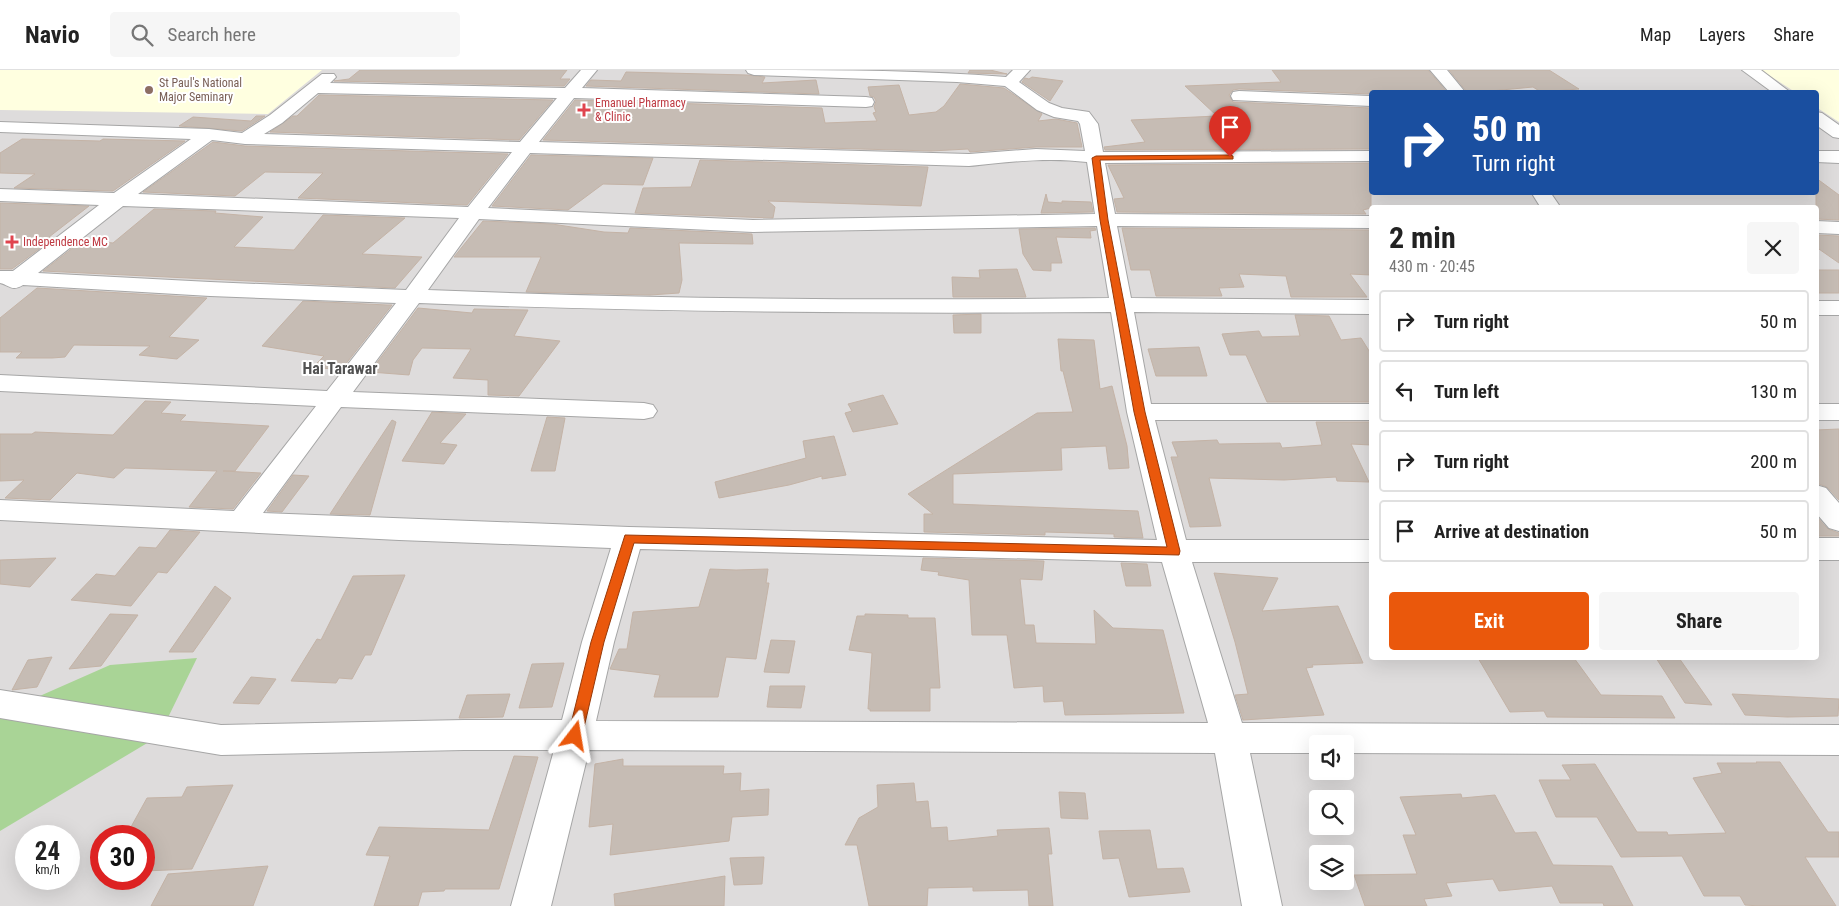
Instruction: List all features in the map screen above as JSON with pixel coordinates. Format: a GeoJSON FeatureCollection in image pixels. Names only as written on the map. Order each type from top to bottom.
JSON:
{"type":"FeatureCollection","features":[{"type":"Feature","properties":{"kind":"street"},"geometry":{"type":"LineString","coordinates":[[245,139],[276,119],[337,70]]}},
{"type":"Feature","properties":{"kind":"street"},"geometry":{"type":"LineString","coordinates":[[242,522],[413,296],[442,254],[476,213],[525,147],[589,70]]}},
{"type":"Feature","properties":{"kind":"street"},"geometry":{"type":"LineString","coordinates":[[754,70],[957,77],[1016,76],[1039,107],[1070,115],[1083,116],[1089,124],[1096,158],[1104,220],[1140,412],[1174,551],[1230,739],[1262,906]]}},
{"type":"Feature","properties":{"kind":"street"},"geometry":{"type":"LineString","coordinates":[[1438,70],[1455,90]]}},
{"type":"Feature","properties":{"kind":"street"},"geometry":{"type":"LineString","coordinates":[[1750,70],[1779,90]]}},
{"type":"Feature","properties":{"kind":"street"},"geometry":{"type":"LineString","coordinates":[[314,88],[571,93],[866,102]]}},
{"type":"Feature","properties":{"kind":"street"},"geometry":{"type":"LineString","coordinates":[[1239,96],[1369,101]]}},
{"type":"Feature","properties":{"kind":"street"},"geometry":{"type":"LineString","coordinates":[[1819,119],[1839,133]]}},
{"type":"Feature","properties":{"kind":"street"},"geometry":{"type":"LineString","coordinates":[[0,126],[111,132],[209,134],[245,139],[969,160],[1036,154],[1076,154],[1096,158],[1369,156]]}},
{"type":"Feature","properties":{"kind":"street"},"geometry":{"type":"LineString","coordinates":[[0,292],[9,278],[209,134]]}},
{"type":"Feature","properties":{"kind":"street"},"geometry":{"type":"LineString","coordinates":[[1819,156],[1839,157]]}},
{"type":"Feature","properties":{"kind":"street"},"geometry":{"type":"LineString","coordinates":[[0,195],[476,213],[753,226],[1104,220],[1369,222]]}},
{"type":"Feature","properties":{"kind":"street"},"geometry":{"type":"LineString","coordinates":[[1819,228],[1839,228]]}},
{"type":"Feature","properties":{"kind":"street"},"geometry":{"type":"LineString","coordinates":[[9,278],[210,289],[561,302],[937,308],[1120,304],[1369,307]]}},
{"type":"Feature","properties":{"kind":"street"},"geometry":{"type":"LineString","coordinates":[[1819,308],[1839,308]]}},
{"type":"Feature","properties":{"kind":"street"},"geometry":{"type":"LineString","coordinates":[[0,384],[538,408],[644,410]]}},
{"type":"Feature","properties":{"kind":"street"},"geometry":{"type":"LineString","coordinates":[[1140,412],[1369,412]]}},
{"type":"Feature","properties":{"kind":"street"},"geometry":{"type":"LineString","coordinates":[[1819,412],[1839,412]]}},
{"type":"Feature","properties":{"kind":"street"},"geometry":{"type":"LineString","coordinates":[[1819,499],[1839,522]]}},
{"type":"Feature","properties":{"kind":"street"},"geometry":{"type":"LineString","coordinates":[[0,510],[399,530],[629,538],[1174,551],[1369,550]]}},
{"type":"Feature","properties":{"kind":"street"},"geometry":{"type":"LineString","coordinates":[[531,906],[598,642],[629,538]]}},
{"type":"Feature","properties":{"kind":"street"},"geometry":{"type":"LineString","coordinates":[[1819,549],[1839,549]]}},
{"type":"Feature","properties":{"kind":"street"},"geometry":{"type":"LineString","coordinates":[[0,704],[220,740],[464,735],[1839,740]]}},
{"type":"Feature","properties":{"kind":"shaded area"},"geometry":{"type":"Polygon","coordinates":[[[0,70],[1839,70],[1839,906],[0,906],[0,70]]]}},
{"type":"Feature","properties":{"kind":"shaded area","name":"St Paul's National Major Seminary"},"geometry":{"type":"Polygon","coordinates":[[[0,70],[322,70],[268,114],[0,110],[0,70]]]}},
{"type":"Feature","properties":{"kind":"shaded area"},"geometry":{"type":"Polygon","coordinates":[[[1761,70],[1839,70],[1839,122],[1819,109],[1819,90],[1792,90],[1761,70]]]}},
{"type":"Feature","properties":{"kind":"green space"},"geometry":{"type":"Polygon","coordinates":[[[197,658],[159,736],[0,831],[0,711],[8,710],[110,665],[197,658]]]}},
{"type":"Feature","properties":{"kind":"building"},"geometry":{"type":"Polygon","coordinates":[[[360,70],[567,70],[560,79],[570,79],[564,86],[334,81],[349,79],[360,70]]]}},
{"type":"Feature","properties":{"kind":"building"},"geometry":{"type":"Polygon","coordinates":[[[970,70],[990,70],[1007,74],[968,73],[970,70]]]}},
{"type":"Feature","properties":{"kind":"building"},"geometry":{"type":"Polygon","coordinates":[[[1272,70],[1428,70],[1445,90],[1369,90],[1369,94],[1239,89],[1233,90],[1229,95],[1233,102],[1369,108],[1369,149],[1105,150],[1104,147],[1145,142],[1131,120],[1217,116],[1185,86],[1281,82],[1272,70]]]}},
{"type":"Feature","properties":{"kind":"building"},"geometry":{"type":"Polygon","coordinates":[[[1449,70],[1549,70],[1579,89],[1538,90],[1533,87],[1502,90],[1465,90],[1449,70]]]}},
{"type":"Feature","properties":{"kind":"building"},"geometry":{"type":"Polygon","coordinates":[[[626,72],[747,75],[765,77],[762,83],[816,80],[819,94],[586,86],[591,80],[621,81],[626,72]]]}},
{"type":"Feature","properties":{"kind":"building"},"geometry":{"type":"Polygon","coordinates":[[[1032,77],[1063,81],[1050,101],[1022,82],[1025,78],[1029,79],[1032,77]]]}},
{"type":"Feature","properties":{"kind":"building"},"geometry":{"type":"Polygon","coordinates":[[[960,84],[1004,88],[1042,114],[1038,121],[1056,119],[1077,123],[1082,147],[1036,147],[970,152],[968,149],[931,151],[543,140],[575,100],[822,108],[825,123],[877,121],[873,113],[876,112],[874,107],[876,101],[874,97],[870,96],[868,87],[899,85],[909,115],[936,112],[944,106],[960,84]]]}},
{"type":"Feature","properties":{"kind":"building"},"geometry":{"type":"Polygon","coordinates":[[[319,95],[553,100],[519,140],[270,132],[293,116],[297,116],[319,95]]]}},
{"type":"Feature","properties":{"kind":"building"},"geometry":{"type":"Polygon","coordinates":[[[256,116],[265,116],[242,131],[179,126],[193,117],[251,121],[256,116]]]}},
{"type":"Feature","properties":{"kind":"building"},"geometry":{"type":"Polygon","coordinates":[[[22,139],[185,141],[113,191],[14,188],[35,174],[0,173],[0,153],[22,139]]]}},
{"type":"Feature","properties":{"kind":"building"},"geometry":{"type":"Polygon","coordinates":[[[213,142],[245,146],[508,154],[467,205],[298,198],[323,173],[265,172],[235,196],[143,192],[213,142]]]}},
{"type":"Feature","properties":{"kind":"building"},"geometry":{"type":"Polygon","coordinates":[[[531,155],[653,158],[643,185],[603,184],[568,210],[492,206],[531,155]]]}},
{"type":"Feature","properties":{"kind":"building"},"geometry":{"type":"Polygon","coordinates":[[[700,160],[928,167],[921,206],[768,201],[775,207],[773,218],[635,213],[643,188],[691,187],[700,160]]]}},
{"type":"Feature","properties":{"kind":"building"},"geometry":{"type":"Polygon","coordinates":[[[1369,163],[1369,195],[1371,195],[1371,205],[1369,205],[1369,208],[1363,210],[1366,214],[1117,212],[1114,199],[1124,198],[1108,165],[1369,163]]]}},
{"type":"Feature","properties":{"kind":"building"},"geometry":{"type":"Polygon","coordinates":[[[1819,180],[1839,195],[1839,220],[1819,219],[1819,205],[1816,205],[1816,195],[1819,195],[1819,180]]]}},
{"type":"Feature","properties":{"kind":"building"},"geometry":{"type":"Polygon","coordinates":[[[1046,194],[1048,202],[1091,202],[1093,212],[1041,213],[1046,194]]]}},
{"type":"Feature","properties":{"kind":"building"},"geometry":{"type":"Polygon","coordinates":[[[0,203],[89,206],[49,237],[54,238],[12,269],[0,269],[0,203]]]}},
{"type":"Feature","properties":{"kind":"building"},"geometry":{"type":"Polygon","coordinates":[[[154,209],[216,211],[215,213],[263,217],[234,247],[294,250],[323,215],[405,218],[362,254],[422,257],[395,288],[43,271],[83,240],[113,243],[154,209]]]}},
{"type":"Feature","properties":{"kind":"building"},"geometry":{"type":"Polygon","coordinates":[[[483,221],[552,224],[604,232],[628,233],[630,228],[752,234],[753,244],[679,243],[682,280],[679,293],[650,295],[526,292],[541,257],[454,257],[483,221]]]}},
{"type":"Feature","properties":{"kind":"building"},"geometry":{"type":"Polygon","coordinates":[[[1095,228],[1096,230],[1090,231],[1091,238],[1056,237],[1062,263],[1051,263],[1051,271],[1033,270],[1023,254],[1019,229],[1095,228]]]}},
{"type":"Feature","properties":{"kind":"building"},"geometry":{"type":"Polygon","coordinates":[[[1122,228],[1369,230],[1369,275],[1350,274],[1367,297],[1291,297],[1286,276],[1239,274],[1244,287],[1219,288],[1222,296],[1156,296],[1150,270],[1131,270],[1122,228]]]}},
{"type":"Feature","properties":{"kind":"building"},"geometry":{"type":"Polygon","coordinates":[[[1819,235],[1839,236],[1839,263],[1819,249],[1819,235]]]}},
{"type":"Feature","properties":{"kind":"building"},"geometry":{"type":"Polygon","coordinates":[[[1017,269],[1026,297],[953,297],[952,277],[980,278],[979,270],[1017,269]]]}},
{"type":"Feature","properties":{"kind":"building"},"geometry":{"type":"Polygon","coordinates":[[[1819,270],[1839,270],[1839,293],[1819,293],[1819,270]]]}},
{"type":"Feature","properties":{"kind":"building"},"geometry":{"type":"Polygon","coordinates":[[[37,288],[207,298],[169,337],[199,340],[177,359],[139,355],[150,346],[74,345],[65,357],[52,358],[16,358],[22,352],[0,352],[0,318],[37,288]]]}},
{"type":"Feature","properties":{"kind":"building"},"geometry":{"type":"Polygon","coordinates":[[[303,301],[392,305],[341,370],[313,367],[324,356],[262,346],[303,301]]]}},
{"type":"Feature","properties":{"kind":"building"},"geometry":{"type":"Polygon","coordinates":[[[418,308],[472,313],[474,309],[528,310],[514,336],[560,341],[519,396],[488,395],[488,380],[453,378],[471,349],[422,348],[413,360],[409,375],[370,372],[418,308]]]}},
{"type":"Feature","properties":{"kind":"building"},"geometry":{"type":"Polygon","coordinates":[[[981,314],[981,333],[954,333],[953,315],[981,314]]]}},
{"type":"Feature","properties":{"kind":"building"},"geometry":{"type":"Polygon","coordinates":[[[1295,315],[1329,316],[1341,340],[1361,338],[1369,351],[1369,402],[1267,402],[1246,355],[1230,355],[1222,334],[1259,331],[1262,337],[1300,336],[1295,315]]]}},
{"type":"Feature","properties":{"kind":"building"},"geometry":{"type":"Polygon","coordinates":[[[1058,339],[1094,340],[1100,389],[1112,386],[1127,446],[1129,468],[1109,469],[1106,446],[1061,448],[1062,470],[953,474],[953,504],[1138,511],[1143,538],[1114,537],[1114,534],[1045,532],[1045,535],[924,532],[924,514],[933,514],[908,494],[1037,413],[1073,412],[1063,371],[1061,371],[1058,339]]]}},
{"type":"Feature","properties":{"kind":"building"},"geometry":{"type":"Polygon","coordinates":[[[1199,347],[1207,376],[1156,376],[1148,349],[1199,347]]]}},
{"type":"Feature","properties":{"kind":"building"},"geometry":{"type":"Polygon","coordinates":[[[883,395],[898,424],[853,432],[845,413],[852,411],[848,404],[883,395]]]}},
{"type":"Feature","properties":{"kind":"building"},"geometry":{"type":"Polygon","coordinates":[[[145,401],[171,402],[161,413],[186,415],[180,421],[269,426],[235,471],[223,471],[261,473],[233,509],[189,507],[217,471],[125,468],[114,478],[77,473],[50,500],[5,498],[24,480],[0,481],[0,434],[32,434],[35,432],[113,435],[145,401]]]}},
{"type":"Feature","properties":{"kind":"building"},"geometry":{"type":"Polygon","coordinates":[[[432,412],[466,414],[440,443],[457,445],[444,464],[402,461],[432,412]]]}},
{"type":"Feature","properties":{"kind":"building"},"geometry":{"type":"Polygon","coordinates":[[[547,417],[565,418],[555,471],[531,471],[547,417]]]}},
{"type":"Feature","properties":{"kind":"building"},"geometry":{"type":"Polygon","coordinates":[[[392,420],[396,422],[370,515],[330,514],[392,420]]]}},
{"type":"Feature","properties":{"kind":"building"},"geometry":{"type":"Polygon","coordinates":[[[1316,422],[1369,422],[1369,445],[1351,444],[1369,482],[1337,481],[1336,477],[1284,480],[1209,478],[1221,526],[1190,527],[1171,457],[1178,457],[1172,442],[1217,440],[1219,444],[1280,443],[1282,448],[1322,445],[1316,422]]]}},
{"type":"Feature","properties":{"kind":"building"},"geometry":{"type":"Polygon","coordinates":[[[1839,429],[1839,500],[1827,487],[1819,484],[1819,430],[1839,429]]]}},
{"type":"Feature","properties":{"kind":"building"},"geometry":{"type":"Polygon","coordinates":[[[834,436],[846,475],[822,479],[822,476],[789,485],[719,498],[715,482],[806,458],[803,441],[834,436]]]}},
{"type":"Feature","properties":{"kind":"building"},"geometry":{"type":"Polygon","coordinates":[[[293,475],[309,476],[282,512],[267,511],[293,475]]]}},
{"type":"Feature","properties":{"kind":"building"},"geometry":{"type":"Polygon","coordinates":[[[1819,519],[1828,529],[1839,533],[1839,536],[1819,536],[1819,519]]]}},
{"type":"Feature","properties":{"kind":"building"},"geometry":{"type":"Polygon","coordinates":[[[170,530],[200,532],[167,573],[158,572],[131,606],[71,600],[96,574],[115,576],[139,547],[156,548],[170,530]]]}},
{"type":"Feature","properties":{"kind":"building"},"geometry":{"type":"Polygon","coordinates":[[[56,558],[30,587],[0,584],[0,560],[56,558]]]}},
{"type":"Feature","properties":{"kind":"building"},"geometry":{"type":"Polygon","coordinates":[[[923,558],[1044,561],[1042,580],[1020,579],[1025,625],[1034,625],[1036,643],[1096,644],[1094,610],[1113,628],[1163,630],[1184,713],[1065,715],[1063,701],[1044,702],[1043,686],[1014,688],[1007,635],[972,635],[969,580],[938,575],[939,572],[921,570],[923,558]]]}},
{"type":"Feature","properties":{"kind":"building"},"geometry":{"type":"Polygon","coordinates":[[[1121,563],[1147,564],[1151,586],[1126,586],[1121,563]]]}},
{"type":"Feature","properties":{"kind":"building"},"geometry":{"type":"Polygon","coordinates":[[[710,569],[768,569],[766,583],[769,583],[756,659],[726,657],[718,697],[654,697],[660,675],[610,669],[619,649],[627,649],[633,612],[699,607],[710,569]]]}},
{"type":"Feature","properties":{"kind":"building"},"geometry":{"type":"Polygon","coordinates":[[[1214,573],[1278,578],[1262,611],[1338,606],[1363,663],[1312,665],[1313,667],[1306,668],[1324,715],[1243,720],[1235,695],[1248,694],[1235,642],[1214,573]]]}},
{"type":"Feature","properties":{"kind":"building"},"geometry":{"type":"Polygon","coordinates":[[[405,575],[371,655],[365,655],[352,679],[339,678],[336,683],[291,681],[317,639],[321,640],[353,576],[405,575]]]}},
{"type":"Feature","properties":{"kind":"building"},"geometry":{"type":"Polygon","coordinates":[[[215,586],[231,598],[193,652],[169,652],[215,586]]]}},
{"type":"Feature","properties":{"kind":"building"},"geometry":{"type":"Polygon","coordinates":[[[110,614],[138,615],[101,666],[69,669],[110,614]]]}},
{"type":"Feature","properties":{"kind":"building"},"geometry":{"type":"Polygon","coordinates":[[[865,614],[908,615],[908,618],[935,618],[940,688],[930,688],[930,711],[870,711],[868,709],[872,653],[849,650],[857,616],[865,616],[865,614]]]}},
{"type":"Feature","properties":{"kind":"building"},"geometry":{"type":"Polygon","coordinates":[[[771,640],[795,641],[789,673],[764,672],[771,640]]]}},
{"type":"Feature","properties":{"kind":"building"},"geometry":{"type":"Polygon","coordinates":[[[52,657],[37,687],[12,690],[28,660],[52,657]]]}},
{"type":"Feature","properties":{"kind":"building"},"geometry":{"type":"Polygon","coordinates":[[[1479,660],[1575,660],[1601,695],[1662,696],[1675,718],[1547,717],[1544,711],[1510,712],[1479,660]]]}},
{"type":"Feature","properties":{"kind":"building"},"geometry":{"type":"Polygon","coordinates":[[[1657,660],[1680,660],[1712,705],[1685,703],[1657,660]]]}},
{"type":"Feature","properties":{"kind":"building"},"geometry":{"type":"Polygon","coordinates":[[[564,663],[552,707],[519,708],[532,664],[564,663]]]}},
{"type":"Feature","properties":{"kind":"building"},"geometry":{"type":"Polygon","coordinates":[[[251,677],[276,679],[259,704],[233,703],[251,677]]]}},
{"type":"Feature","properties":{"kind":"building"},"geometry":{"type":"Polygon","coordinates":[[[770,686],[805,686],[801,708],[767,707],[770,686]]]}},
{"type":"Feature","properties":{"kind":"building"},"geometry":{"type":"Polygon","coordinates":[[[510,694],[503,717],[459,718],[467,695],[510,694]]]}},
{"type":"Feature","properties":{"kind":"building"},"geometry":{"type":"Polygon","coordinates":[[[1732,694],[1839,699],[1838,716],[1787,717],[1745,715],[1732,694]]]}},
{"type":"Feature","properties":{"kind":"building"},"geometry":{"type":"Polygon","coordinates":[[[514,756],[538,757],[499,889],[445,889],[444,891],[422,892],[418,906],[374,906],[390,856],[366,855],[379,827],[489,830],[514,756]]]}},
{"type":"Feature","properties":{"kind":"building"},"geometry":{"type":"Polygon","coordinates":[[[623,759],[623,766],[724,766],[723,774],[741,773],[740,791],[769,789],[768,815],[732,817],[729,841],[610,855],[613,824],[589,827],[595,764],[623,759]]]}},
{"type":"Feature","properties":{"kind":"building"},"geometry":{"type":"Polygon","coordinates":[[[1780,762],[1828,832],[1839,832],[1839,857],[1805,857],[1836,906],[1745,905],[1740,896],[1704,896],[1682,856],[1621,857],[1597,817],[1556,817],[1539,780],[1571,780],[1562,765],[1595,764],[1637,832],[1667,832],[1668,835],[1726,833],[1693,778],[1722,773],[1717,763],[1780,762]]]}},
{"type":"Feature","properties":{"kind":"building"},"geometry":{"type":"Polygon","coordinates":[[[914,783],[916,802],[928,801],[931,828],[947,827],[948,841],[998,836],[997,830],[1049,828],[1052,854],[1048,854],[1053,906],[1029,906],[1028,890],[973,891],[973,887],[928,888],[927,906],[869,906],[857,845],[845,845],[859,818],[878,807],[877,785],[914,783]]]}},
{"type":"Feature","properties":{"kind":"building"},"geometry":{"type":"Polygon","coordinates":[[[233,785],[192,869],[155,871],[155,825],[132,825],[147,798],[182,797],[187,787],[233,785]]]}},
{"type":"Feature","properties":{"kind":"building"},"geometry":{"type":"Polygon","coordinates":[[[1059,792],[1085,793],[1088,819],[1061,818],[1059,792]]]}},
{"type":"Feature","properties":{"kind":"building"},"geometry":{"type":"Polygon","coordinates":[[[1461,794],[1462,798],[1495,795],[1515,833],[1536,832],[1553,865],[1612,866],[1633,906],[1604,906],[1603,903],[1560,903],[1552,886],[1499,891],[1493,879],[1446,883],[1452,896],[1424,899],[1427,906],[1365,906],[1354,875],[1417,874],[1403,835],[1416,835],[1400,797],[1461,794]]]}},
{"type":"Feature","properties":{"kind":"building"},"geometry":{"type":"Polygon","coordinates":[[[1150,830],[1157,869],[1183,868],[1190,892],[1129,897],[1119,858],[1103,859],[1099,831],[1150,830]]]}},
{"type":"Feature","properties":{"kind":"building"},"geometry":{"type":"Polygon","coordinates":[[[764,857],[762,884],[734,885],[730,858],[764,857]]]}},
{"type":"Feature","properties":{"kind":"building"},"geometry":{"type":"Polygon","coordinates":[[[268,866],[253,906],[151,906],[168,874],[268,866]]]}},
{"type":"Feature","properties":{"kind":"building"},"geometry":{"type":"Polygon","coordinates":[[[725,876],[724,906],[615,906],[614,894],[725,876]]]}},
{"type":"Feature","properties":{"kind":"place","name":"St Paul's National Major Seminary"},"geometry":{"type":"Point","coordinates":[149,90]}},
{"type":"Feature","properties":{"kind":"place","name":"Emanuel Pharmacy & Clinic"},"geometry":{"type":"Point","coordinates":[584,110]}},
{"type":"Feature","properties":{"kind":"place","name":"Independence MC"},"geometry":{"type":"Point","coordinates":[12,242]}},
{"type":"Feature","properties":{"kind":"district","name":"Hai Tarawar"},"geometry":{"type":"Point","coordinates":[340,368]}},
{"type":"Feature","properties":{"kind":"route"},"geometry":{"type":"LineString","coordinates":[[575,736],[598,642],[629,538],[1174,551],[1140,412],[1104,220],[1096,158],[1230,157]]}}]}
